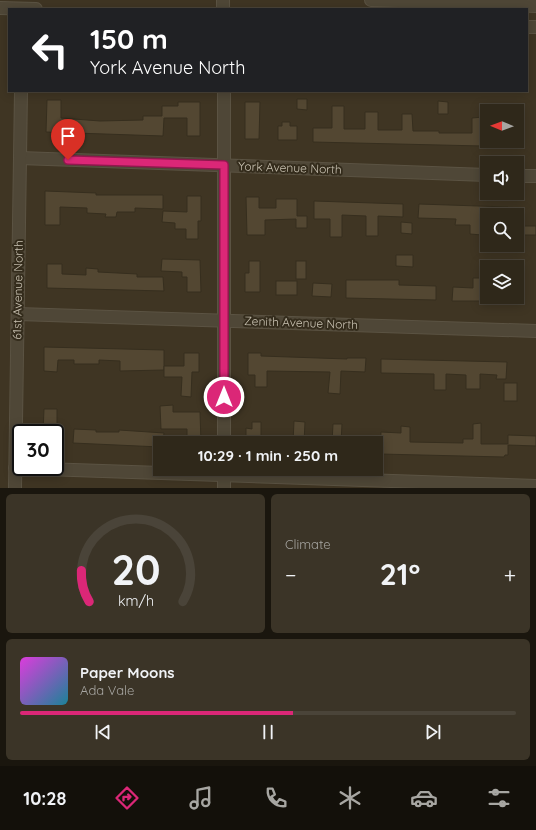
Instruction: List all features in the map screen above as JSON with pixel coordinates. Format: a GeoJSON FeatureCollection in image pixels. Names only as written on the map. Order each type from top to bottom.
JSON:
{"type":"FeatureCollection","features":[{"type":"Feature","properties":{"kind":"street"},"geometry":{"type":"LineString","coordinates":[[371,0],[536,6]]}},
{"type":"Feature","properties":{"kind":"street","name":"61st Avenue North"},"geometry":{"type":"LineString","coordinates":[[16,424],[21,92]]}},
{"type":"Feature","properties":{"kind":"street"},"geometry":{"type":"LineString","coordinates":[[224,92],[224,436]]}},
{"type":"Feature","properties":{"kind":"street","name":"York Avenue North"},"geometry":{"type":"LineString","coordinates":[[20,158],[480,174]]}},
{"type":"Feature","properties":{"kind":"street"},"geometry":{"type":"LineString","coordinates":[[524,176],[536,176]]}},
{"type":"Feature","properties":{"kind":"street","name":"Zenith Avenue North"},"geometry":{"type":"LineString","coordinates":[[18,314],[536,331]]}},
{"type":"Feature","properties":{"kind":"street"},"geometry":{"type":"LineString","coordinates":[[64,469],[153,471]]}},
{"type":"Feature","properties":{"kind":"street","name":"61st Avenue North"},"geometry":{"type":"LineString","coordinates":[[15,476],[15,488]]}},
{"type":"Feature","properties":{"kind":"street"},"geometry":{"type":"LineString","coordinates":[[224,476],[224,488]]}},
{"type":"Feature","properties":{"kind":"street"},"geometry":{"type":"LineString","coordinates":[[313,476],[536,486]]}},
{"type":"Feature","properties":{"kind":"building"},"geometry":{"type":"Polygon","coordinates":[[[297,99],[307,99],[307,110],[297,109],[297,99]]]}},
{"type":"Feature","properties":{"kind":"building"},"geometry":{"type":"Polygon","coordinates":[[[47,100],[61,100],[61,118],[100,121],[143,120],[143,116],[162,116],[162,106],[178,106],[178,102],[200,102],[200,136],[187,136],[187,118],[164,118],[163,136],[46,132],[47,100]]]}},
{"type":"Feature","properties":{"kind":"building"},"geometry":{"type":"Polygon","coordinates":[[[438,101],[448,102],[448,114],[438,114],[438,101]]]}},
{"type":"Feature","properties":{"kind":"building"},"geometry":{"type":"Polygon","coordinates":[[[245,102],[260,102],[259,139],[245,139],[245,102]]]}},
{"type":"Feature","properties":{"kind":"building"},"geometry":{"type":"Polygon","coordinates":[[[332,106],[344,106],[344,129],[365,129],[365,112],[378,112],[378,130],[402,130],[402,114],[412,114],[413,131],[439,131],[439,133],[472,133],[472,118],[480,117],[480,146],[313,142],[313,128],[332,128],[332,106]]]}},
{"type":"Feature","properties":{"kind":"building"},"geometry":{"type":"Polygon","coordinates":[[[282,122],[290,122],[290,126],[297,126],[297,140],[278,140],[278,126],[282,126],[282,122]]]}},
{"type":"Feature","properties":{"kind":"building"},"geometry":{"type":"Polygon","coordinates":[[[45,191],[96,193],[96,195],[163,195],[163,209],[135,208],[135,212],[117,212],[116,217],[105,217],[106,214],[87,213],[87,208],[60,207],[60,225],[45,225],[45,191]]]}},
{"type":"Feature","properties":{"kind":"building"},"geometry":{"type":"Polygon","coordinates":[[[187,196],[201,196],[201,221],[198,221],[198,239],[186,239],[186,229],[175,229],[175,223],[162,222],[163,211],[187,212],[187,196]]]}},
{"type":"Feature","properties":{"kind":"building"},"geometry":{"type":"Polygon","coordinates":[[[246,197],[259,197],[259,208],[276,208],[276,199],[297,199],[297,216],[307,216],[307,228],[296,228],[296,219],[265,220],[265,235],[247,235],[246,197]]]}},
{"type":"Feature","properties":{"kind":"building"},"geometry":{"type":"Polygon","coordinates":[[[314,201],[403,204],[403,217],[378,216],[378,236],[366,236],[366,216],[342,215],[342,237],[330,237],[330,219],[314,219],[314,201]]]}},
{"type":"Feature","properties":{"kind":"building"},"geometry":{"type":"Polygon","coordinates":[[[419,204],[508,207],[480,208],[480,235],[470,234],[470,225],[455,225],[456,219],[418,218],[419,204]]]}},
{"type":"Feature","properties":{"kind":"building"},"geometry":{"type":"Polygon","coordinates":[[[401,222],[412,223],[412,234],[401,233],[401,222]]]}},
{"type":"Feature","properties":{"kind":"building"},"geometry":{"type":"Polygon","coordinates":[[[524,226],[536,226],[536,235],[524,235],[524,226]]]}},
{"type":"Feature","properties":{"kind":"building"},"geometry":{"type":"Polygon","coordinates":[[[396,255],[413,255],[413,267],[396,266],[396,255]]]}},
{"type":"Feature","properties":{"kind":"building"},"geometry":{"type":"Polygon","coordinates":[[[162,259],[200,260],[201,292],[187,292],[187,277],[182,277],[182,272],[161,271],[162,259]]]}},
{"type":"Feature","properties":{"kind":"building"},"geometry":{"type":"Polygon","coordinates":[[[249,261],[260,261],[260,292],[245,292],[245,273],[249,273],[249,261]]]}},
{"type":"Feature","properties":{"kind":"building"},"geometry":{"type":"Polygon","coordinates":[[[296,261],[306,261],[306,279],[296,279],[296,261]]]}},
{"type":"Feature","properties":{"kind":"building"},"geometry":{"type":"Polygon","coordinates":[[[47,264],[62,264],[62,274],[86,275],[86,268],[98,269],[98,272],[137,274],[137,277],[163,277],[164,291],[47,288],[47,264]]]}},
{"type":"Feature","properties":{"kind":"building"},"geometry":{"type":"Polygon","coordinates":[[[473,278],[480,278],[480,301],[452,301],[453,287],[473,288],[473,278]]]}},
{"type":"Feature","properties":{"kind":"building"},"geometry":{"type":"Polygon","coordinates":[[[346,280],[399,280],[399,285],[436,286],[436,300],[346,298],[346,280]]]}},
{"type":"Feature","properties":{"kind":"building"},"geometry":{"type":"Polygon","coordinates":[[[276,281],[297,281],[297,295],[276,295],[276,281]]]}},
{"type":"Feature","properties":{"kind":"building"},"geometry":{"type":"Polygon","coordinates":[[[313,283],[332,284],[331,297],[312,296],[313,283]]]}},
{"type":"Feature","properties":{"kind":"building"},"geometry":{"type":"Polygon","coordinates":[[[44,347],[164,350],[164,370],[120,371],[120,361],[99,360],[99,364],[74,364],[74,360],[58,360],[57,372],[44,371],[44,347]]]}},
{"type":"Feature","properties":{"kind":"building"},"geometry":{"type":"Polygon","coordinates":[[[184,353],[199,353],[199,372],[192,372],[191,397],[181,396],[182,377],[164,377],[164,366],[184,366],[184,353]]]}},
{"type":"Feature","properties":{"kind":"building"},"geometry":{"type":"Polygon","coordinates":[[[248,353],[261,353],[261,356],[347,359],[366,358],[365,372],[341,371],[340,394],[328,393],[330,372],[267,371],[267,387],[255,387],[255,375],[248,375],[248,353]]]}},
{"type":"Feature","properties":{"kind":"building"},"geometry":{"type":"Polygon","coordinates":[[[381,359],[507,362],[506,379],[496,379],[497,375],[480,374],[480,389],[466,389],[466,375],[446,374],[446,390],[434,390],[434,374],[381,373],[381,359]]]}},
{"type":"Feature","properties":{"kind":"building"},"geometry":{"type":"Polygon","coordinates":[[[504,383],[517,383],[517,401],[504,401],[504,383]]]}},
{"type":"Feature","properties":{"kind":"building"},"geometry":{"type":"Polygon","coordinates":[[[173,405],[173,412],[200,412],[201,436],[187,436],[187,429],[161,429],[160,406],[173,405]]]}},
{"type":"Feature","properties":{"kind":"building"},"geometry":{"type":"Polygon","coordinates":[[[44,409],[57,409],[57,424],[43,424],[44,409]]]}},
{"type":"Feature","properties":{"kind":"building"},"geometry":{"type":"Polygon","coordinates":[[[294,421],[305,422],[304,436],[293,436],[294,421]]]}},
{"type":"Feature","properties":{"kind":"building"},"geometry":{"type":"Polygon","coordinates":[[[252,422],[261,422],[261,436],[246,436],[246,428],[252,429],[252,422]]]}},
{"type":"Feature","properties":{"kind":"building"},"geometry":{"type":"Polygon","coordinates":[[[481,423],[481,444],[508,444],[508,435],[536,436],[536,446],[508,445],[508,455],[505,455],[504,457],[383,454],[383,436],[381,436],[381,432],[401,433],[401,426],[410,427],[410,442],[463,443],[463,439],[473,439],[473,424],[481,423]]]}},
{"type":"Feature","properties":{"kind":"building"},"geometry":{"type":"Polygon","coordinates":[[[333,424],[342,424],[341,436],[332,436],[333,424]]]}},
{"type":"Feature","properties":{"kind":"building"},"geometry":{"type":"Polygon","coordinates":[[[74,429],[96,430],[96,432],[119,432],[119,430],[164,433],[164,436],[153,436],[153,447],[73,443],[74,429]]]}},
{"type":"Feature","properties":{"kind":"route"},"geometry":{"type":"LineString","coordinates":[[68,160],[224,165],[224,397]]}}]}
